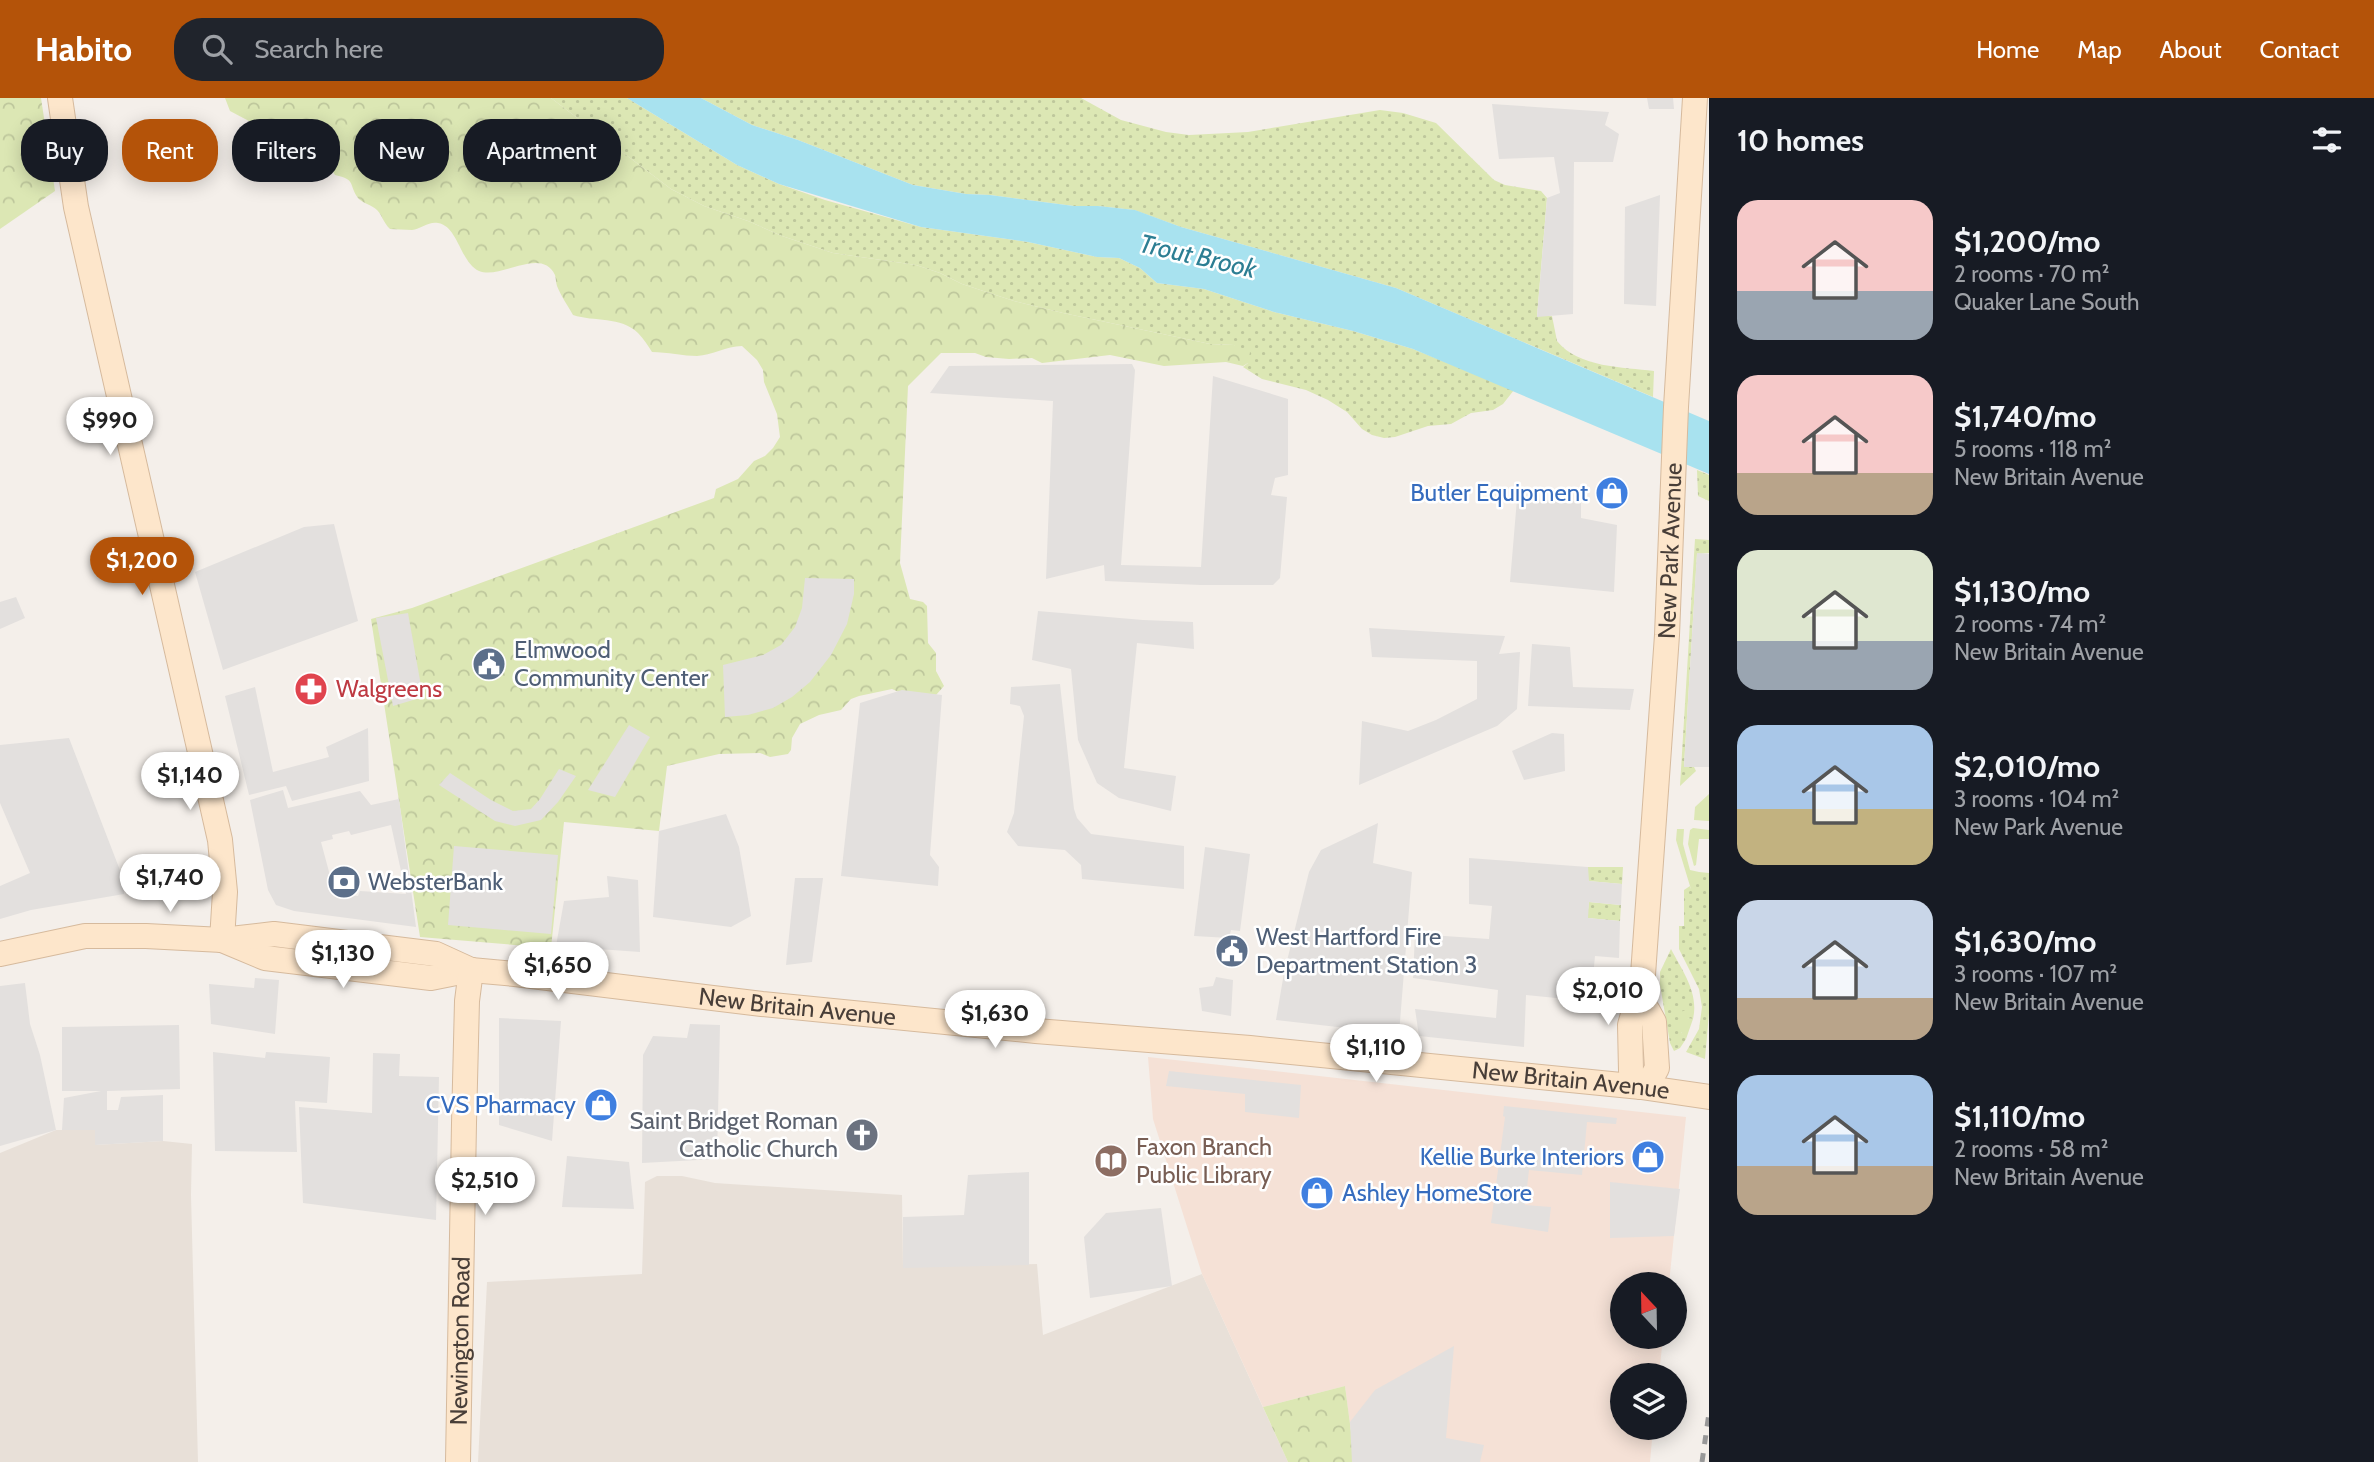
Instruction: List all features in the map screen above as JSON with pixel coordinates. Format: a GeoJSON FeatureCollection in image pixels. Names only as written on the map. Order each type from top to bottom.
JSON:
{"type":"FeatureCollection","features":[{"type":"Feature","properties":{"kind":"main road"},"geometry":{"type":"LineString","coordinates":[[60,98],[76,207],[220,839],[225,892],[222,940]]}},
{"type":"Feature","properties":{"kind":"main road","name":"New Park Avenue"},"geometry":{"type":"LineString","coordinates":[[1641,1087],[1651,1079],[1657,1068],[1654,1022],[1641,1003],[1667,635],[1676,407],[1695,98]]}},
{"type":"Feature","properties":{"kind":"main road","name":"New Britain Avenue"},"geometry":{"type":"LineString","coordinates":[[0,954],[85,936],[222,940],[274,934],[436,954],[471,970],[762,1004],[1641,1087],[1709,1097]]}},
{"type":"Feature","properties":{"kind":"main road","name":"Newington Road"},"geometry":{"type":"LineString","coordinates":[[458,1462],[467,1001],[471,970]]}},
{"type":"Feature","properties":{"kind":"shaded area"},"geometry":{"type":"Polygon","coordinates":[[[1647,98],[1673,98],[1674,109],[1649,109],[1647,98]]]}},
{"type":"Feature","properties":{"kind":"shaded area"},"geometry":{"type":"Polygon","coordinates":[[[1492,104],[1609,112],[1605,125],[1619,134],[1613,162],[1574,162],[1573,314],[1537,317],[1547,198],[1560,193],[1554,157],[1499,159],[1492,104]]]}},
{"type":"Feature","properties":{"kind":"shaded area"},"geometry":{"type":"Polygon","coordinates":[[[1660,195],[1656,306],[1624,304],[1625,207],[1660,195]]]}},
{"type":"Feature","properties":{"kind":"shaded area"},"geometry":{"type":"Polygon","coordinates":[[[1132,364],[1135,370],[1121,565],[1201,567],[1213,376],[1288,399],[1288,475],[1275,478],[1271,495],[1287,497],[1280,578],[1273,585],[1105,581],[1104,565],[1046,579],[1053,401],[930,393],[949,366],[1132,364]]]}},
{"type":"Feature","properties":{"kind":"shaded area"},"geometry":{"type":"Polygon","coordinates":[[[1517,499],[1581,501],[1581,518],[1617,525],[1614,592],[1510,582],[1517,499]]]}},
{"type":"Feature","properties":{"kind":"shaded area"},"geometry":{"type":"Polygon","coordinates":[[[334,524],[358,621],[223,670],[195,572],[304,527],[334,524]]]}},
{"type":"Feature","properties":{"kind":"shaded area"},"geometry":{"type":"Polygon","coordinates":[[[1697,553],[1709,554],[1709,767],[1684,767],[1697,553]]]}},
{"type":"Feature","properties":{"kind":"shaded area"},"geometry":{"type":"Polygon","coordinates":[[[805,578],[854,579],[854,594],[847,624],[831,655],[810,682],[792,697],[773,708],[748,715],[725,717],[723,665],[763,655],[781,645],[795,627],[802,608],[805,578]]]}},
{"type":"Feature","properties":{"kind":"shaded area"},"geometry":{"type":"Polygon","coordinates":[[[16,597],[25,618],[0,629],[0,602],[16,597]]]}},
{"type":"Feature","properties":{"kind":"shaded area"},"geometry":{"type":"Polygon","coordinates":[[[1038,611],[1193,622],[1194,649],[1137,643],[1124,768],[1176,776],[1171,811],[1119,798],[1097,783],[1078,740],[1071,669],[1032,660],[1038,611]]]}},
{"type":"Feature","properties":{"kind":"shaded area"},"geometry":{"type":"Polygon","coordinates":[[[408,613],[423,697],[393,706],[376,618],[408,613]]]}},
{"type":"Feature","properties":{"kind":"shaded area"},"geometry":{"type":"Polygon","coordinates":[[[1369,628],[1505,636],[1499,654],[1520,652],[1517,709],[1497,726],[1359,785],[1362,721],[1408,731],[1477,699],[1477,661],[1372,657],[1369,628]]]}},
{"type":"Feature","properties":{"kind":"shaded area"},"geometry":{"type":"Polygon","coordinates":[[[1532,644],[1570,647],[1573,687],[1634,689],[1630,710],[1528,706],[1532,644]]]}},
{"type":"Feature","properties":{"kind":"shaded area"},"geometry":{"type":"Polygon","coordinates":[[[1060,684],[1077,818],[1091,834],[1184,846],[1184,889],[1082,879],[1081,865],[1065,850],[1018,846],[1007,832],[1014,813],[1024,716],[1020,706],[1010,704],[1011,687],[1060,684]]]}},
{"type":"Feature","properties":{"kind":"shaded area"},"geometry":{"type":"Polygon","coordinates":[[[255,687],[273,772],[329,757],[326,747],[368,728],[369,781],[292,801],[286,786],[249,795],[225,696],[255,687]]]}},
{"type":"Feature","properties":{"kind":"shaded area"},"geometry":{"type":"Polygon","coordinates":[[[902,690],[942,695],[930,855],[939,867],[938,886],[841,876],[860,703],[902,690]]]}},
{"type":"Feature","properties":{"kind":"shaded area"},"geometry":{"type":"Polygon","coordinates":[[[629,725],[650,737],[615,797],[588,790],[629,725]]]}},
{"type":"Feature","properties":{"kind":"shaded area"},"geometry":{"type":"Polygon","coordinates":[[[1552,733],[1564,734],[1565,771],[1524,780],[1512,751],[1552,733]]]}},
{"type":"Feature","properties":{"kind":"shaded area"},"geometry":{"type":"Polygon","coordinates":[[[69,738],[123,878],[124,894],[31,910],[0,919],[0,886],[30,873],[0,803],[0,745],[69,738]]]}},
{"type":"Feature","properties":{"kind":"shaded area"},"geometry":{"type":"Polygon","coordinates":[[[559,769],[576,776],[558,802],[541,820],[515,826],[495,821],[439,785],[450,773],[513,811],[531,809],[559,769]]]}},
{"type":"Feature","properties":{"kind":"shaded area"},"geometry":{"type":"Polygon","coordinates":[[[283,790],[288,808],[360,791],[371,805],[399,799],[416,927],[294,911],[276,905],[268,890],[250,800],[283,790]],[[391,825],[351,835],[349,831],[332,835],[333,839],[321,842],[335,894],[358,896],[360,891],[406,894],[391,825]]]}},
{"type":"Feature","properties":{"kind":"shaded area"},"geometry":{"type":"Polygon","coordinates":[[[726,814],[739,847],[751,916],[731,927],[653,917],[659,831],[726,814]]]}},
{"type":"Feature","properties":{"kind":"shaded area"},"geometry":{"type":"Polygon","coordinates":[[[1378,823],[1373,863],[1412,872],[1399,1034],[1276,1020],[1284,973],[1309,872],[1321,850],[1378,823]]]}},
{"type":"Feature","properties":{"kind":"shaded area"},"geometry":{"type":"Polygon","coordinates":[[[454,846],[558,855],[551,934],[448,925],[454,846]]]}},
{"type":"Feature","properties":{"kind":"shaded area"},"geometry":{"type":"Polygon","coordinates":[[[1205,847],[1250,854],[1240,931],[1231,930],[1229,938],[1194,936],[1205,847]]]}},
{"type":"Feature","properties":{"kind":"shaded area"},"geometry":{"type":"Polygon","coordinates":[[[1469,858],[1588,867],[1589,881],[1622,884],[1621,905],[1589,902],[1588,918],[1620,921],[1619,958],[1595,956],[1592,987],[1568,986],[1566,999],[1526,995],[1524,1047],[1419,1036],[1415,1009],[1496,1018],[1498,990],[1413,978],[1415,934],[1489,939],[1492,906],[1469,904],[1469,858]]]}},
{"type":"Feature","properties":{"kind":"shaded area"},"geometry":{"type":"Polygon","coordinates":[[[607,876],[638,880],[640,952],[556,946],[564,901],[609,897],[607,876]]]}},
{"type":"Feature","properties":{"kind":"shaded area"},"geometry":{"type":"Polygon","coordinates":[[[795,878],[823,878],[812,962],[786,965],[795,878]]]}},
{"type":"Feature","properties":{"kind":"shaded area"},"geometry":{"type":"Polygon","coordinates":[[[1216,977],[1233,980],[1231,1016],[1202,1011],[1199,988],[1213,986],[1216,977]]]}},
{"type":"Feature","properties":{"kind":"shaded area"},"geometry":{"type":"Polygon","coordinates":[[[255,978],[279,980],[275,1034],[211,1024],[209,984],[254,988],[255,978]]]}},
{"type":"Feature","properties":{"kind":"shaded area"},"geometry":{"type":"Polygon","coordinates":[[[25,983],[30,1024],[40,1055],[56,1130],[0,1146],[0,986],[25,983]]]}},
{"type":"Feature","properties":{"kind":"shaded area"},"geometry":{"type":"Polygon","coordinates":[[[499,1018],[561,1021],[552,1141],[499,1125],[499,1018]]]}},
{"type":"Feature","properties":{"kind":"shaded area"},"geometry":{"type":"Polygon","coordinates":[[[690,1024],[720,1025],[717,1159],[642,1163],[643,1055],[653,1036],[687,1038],[690,1024]]]}},
{"type":"Feature","properties":{"kind":"shaded area"},"geometry":{"type":"Polygon","coordinates":[[[179,1025],[180,1089],[107,1091],[107,1110],[118,1110],[121,1097],[163,1095],[163,1141],[95,1145],[95,1130],[62,1130],[64,1098],[101,1091],[62,1091],[62,1027],[179,1025]]]}},
{"type":"Feature","properties":{"kind":"shaded area"},"geometry":{"type":"Polygon","coordinates":[[[213,1052],[265,1058],[266,1052],[330,1057],[327,1103],[295,1101],[297,1152],[215,1151],[213,1052]]]}},
{"type":"Feature","properties":{"kind":"shaded area"},"geometry":{"type":"Polygon","coordinates":[[[373,1053],[400,1054],[399,1076],[439,1077],[436,1220],[303,1203],[299,1107],[372,1113],[373,1053]]]}},
{"type":"Feature","properties":{"kind":"shaded area"},"geometry":{"type":"Polygon","coordinates":[[[1148,1057],[1686,1117],[1670,1272],[1610,1272],[1610,1349],[1662,1349],[1660,1363],[1610,1363],[1610,1440],[1652,1440],[1650,1462],[1355,1462],[1345,1386],[1263,1407],[1202,1274],[1153,1119],[1148,1057]]]}},
{"type":"Feature","properties":{"kind":"shaded area"},"geometry":{"type":"Polygon","coordinates":[[[1169,1071],[1301,1085],[1299,1118],[1245,1112],[1245,1094],[1166,1086],[1169,1071]]]}},
{"type":"Feature","properties":{"kind":"shaded area"},"geometry":{"type":"Polygon","coordinates":[[[1504,1106],[1617,1118],[1616,1124],[1587,1122],[1582,1175],[1529,1170],[1525,1205],[1551,1207],[1548,1232],[1491,1223],[1505,1117],[1504,1106]]]}},
{"type":"Feature","properties":{"kind":"shaded area"},"geometry":{"type":"Polygon","coordinates":[[[56,1130],[95,1130],[95,1145],[163,1141],[192,1144],[198,1462],[0,1462],[0,1153],[56,1130]]]}},
{"type":"Feature","properties":{"kind":"shaded area"},"geometry":{"type":"Polygon","coordinates":[[[567,1156],[629,1162],[634,1209],[562,1207],[567,1156]]]}},
{"type":"Feature","properties":{"kind":"shaded area"},"geometry":{"type":"Polygon","coordinates":[[[1029,1172],[1029,1265],[903,1268],[903,1217],[964,1215],[968,1175],[1029,1172]]]}},
{"type":"Feature","properties":{"kind":"shaded area"},"geometry":{"type":"Polygon","coordinates":[[[657,1176],[682,1176],[715,1183],[902,1195],[903,1267],[1037,1264],[1043,1335],[1202,1274],[1288,1462],[478,1462],[487,1282],[642,1274],[645,1182],[657,1176]]]}},
{"type":"Feature","properties":{"kind":"shaded area"},"geometry":{"type":"Polygon","coordinates":[[[1610,1182],[1680,1189],[1674,1236],[1610,1238],[1610,1182]]]}},
{"type":"Feature","properties":{"kind":"shaded area"},"geometry":{"type":"Polygon","coordinates":[[[1161,1208],[1172,1286],[1090,1298],[1084,1237],[1106,1213],[1161,1208]]]}},
{"type":"Feature","properties":{"kind":"shaded area"},"geometry":{"type":"Polygon","coordinates":[[[1454,1346],[1446,1438],[1484,1445],[1480,1462],[1352,1462],[1350,1422],[1375,1390],[1454,1346]]]}},
{"type":"Feature","properties":{"kind":"green space"},"geometry":{"type":"Polygon","coordinates":[[[0,98],[41,98],[44,119],[21,119],[21,182],[54,182],[55,191],[0,229],[0,98]]]}},
{"type":"Feature","properties":{"kind":"green space"},"geometry":{"type":"Polygon","coordinates":[[[225,98],[551,98],[579,119],[463,119],[463,182],[621,182],[621,151],[671,189],[704,206],[782,236],[833,253],[916,265],[1014,301],[1063,313],[1210,344],[1234,345],[1250,352],[1248,363],[1243,366],[1226,362],[1164,366],[1110,355],[1042,363],[1032,358],[1009,359],[975,353],[941,353],[908,386],[900,563],[910,599],[923,602],[927,606],[928,643],[936,653],[936,671],[944,686],[936,695],[903,694],[892,689],[851,699],[841,710],[819,715],[800,724],[792,738],[788,754],[770,757],[760,753],[719,754],[667,766],[659,831],[564,822],[551,948],[420,937],[371,619],[412,608],[714,498],[716,489],[738,479],[754,461],[773,448],[780,437],[777,414],[764,382],[763,370],[742,346],[697,356],[652,352],[638,333],[624,324],[573,315],[549,267],[531,263],[488,273],[479,271],[467,260],[455,237],[445,226],[435,223],[412,230],[390,229],[377,210],[358,198],[349,181],[340,176],[340,119],[245,119],[230,111],[225,98]]]}},
{"type":"Feature","properties":{"kind":"green space"},"geometry":{"type":"Polygon","coordinates":[[[551,98],[627,98],[737,165],[779,184],[825,200],[921,227],[1028,242],[1097,257],[1119,258],[1140,268],[1157,283],[1204,289],[1274,312],[1353,331],[1413,349],[1514,390],[1503,404],[1493,410],[1471,413],[1451,424],[1428,426],[1395,437],[1372,435],[1362,429],[1347,412],[1328,400],[1306,390],[1262,379],[1243,367],[1248,363],[1234,345],[1210,344],[1014,301],[916,265],[833,253],[704,206],[671,189],[621,151],[621,119],[579,119],[551,98]]]}},
{"type":"Feature","properties":{"kind":"green space"},"geometry":{"type":"Polygon","coordinates":[[[701,98],[1081,98],[1121,120],[1189,135],[1248,132],[1380,110],[1403,113],[1436,123],[1494,180],[1505,185],[1541,191],[1547,198],[1537,316],[1552,316],[1557,341],[1577,357],[1602,365],[1654,371],[1653,397],[1396,288],[1181,227],[1134,210],[966,194],[913,185],[752,125],[701,98]]]}},
{"type":"Feature","properties":{"kind":"green space"},"geometry":{"type":"Polygon","coordinates":[[[1697,470],[1709,475],[1709,501],[1698,496],[1697,470]]]}},
{"type":"Feature","properties":{"kind":"green space"},"geometry":{"type":"Polygon","coordinates":[[[1695,539],[1709,540],[1709,553],[1697,554],[1684,766],[1694,767],[1696,771],[1680,786],[1695,539]]]}},
{"type":"Feature","properties":{"kind":"green space"},"geometry":{"type":"Polygon","coordinates":[[[1709,794],[1709,821],[1694,820],[1695,807],[1709,794]]]}},
{"type":"Feature","properties":{"kind":"green space"},"geometry":{"type":"Polygon","coordinates":[[[1677,829],[1684,829],[1683,844],[1690,870],[1699,872],[1699,879],[1692,880],[1695,888],[1691,889],[1690,886],[1676,840],[1677,829]]]}},
{"type":"Feature","properties":{"kind":"green space"},"geometry":{"type":"Polygon","coordinates":[[[1690,830],[1709,830],[1709,839],[1699,839],[1694,866],[1688,844],[1690,830]]]}},
{"type":"Feature","properties":{"kind":"green space"},"geometry":{"type":"Polygon","coordinates":[[[1588,867],[1623,867],[1622,884],[1588,881],[1588,867]]]}},
{"type":"Feature","properties":{"kind":"green space"},"geometry":{"type":"Polygon","coordinates":[[[1699,872],[1709,873],[1709,1013],[1705,1059],[1686,1052],[1699,1029],[1702,1007],[1699,989],[1679,949],[1679,926],[1684,926],[1684,890],[1690,886],[1691,889],[1692,879],[1699,879],[1699,872]]]}},
{"type":"Feature","properties":{"kind":"green space"},"geometry":{"type":"Polygon","coordinates":[[[1589,902],[1621,905],[1620,921],[1587,918],[1589,902]]]}},
{"type":"Feature","properties":{"kind":"green space"},"geometry":{"type":"Polygon","coordinates":[[[1671,949],[1689,983],[1694,1000],[1693,1019],[1681,1018],[1681,1032],[1686,1039],[1680,1048],[1674,1051],[1670,1043],[1660,985],[1660,972],[1671,949]]]}},
{"type":"Feature","properties":{"kind":"green space"},"geometry":{"type":"Polygon","coordinates":[[[1686,1010],[1687,1018],[1693,1019],[1686,1039],[1681,1033],[1680,1012],[1686,1010]]]}},
{"type":"Feature","properties":{"kind":"green space"},"geometry":{"type":"Polygon","coordinates":[[[1345,1386],[1355,1462],[1288,1462],[1263,1407],[1345,1386]]]}},
{"type":"Feature","properties":{"kind":"water","name":"Trout Brook"},"geometry":{"type":"Polygon","coordinates":[[[627,98],[701,98],[752,125],[913,185],[966,194],[1135,210],[1181,227],[1396,288],[1709,421],[1709,474],[1413,349],[1274,312],[1204,289],[1157,283],[1140,268],[1119,258],[1097,257],[1028,242],[921,227],[779,184],[737,165],[627,98]]]}},
{"type":"Feature","properties":{"kind":"railway"},"geometry":{"type":"LineString","coordinates":[[1702,1462],[1709,1413]]}},
{"type":"Feature","properties":{"kind":"place","name":"Butler Equipment"},"geometry":{"type":"Point","coordinates":[1612,493]}},
{"type":"Feature","properties":{"kind":"place","name":"Elmwood Community Center"},"geometry":{"type":"Point","coordinates":[489,664]}},
{"type":"Feature","properties":{"kind":"place","name":"Walgreens"},"geometry":{"type":"Point","coordinates":[311,689]}},
{"type":"Feature","properties":{"kind":"place","name":"WebsterBank"},"geometry":{"type":"Point","coordinates":[344,882]}},
{"type":"Feature","properties":{"kind":"place","name":"West Hartford Fire Department Station 3"},"geometry":{"type":"Point","coordinates":[1232,951]}},
{"type":"Feature","properties":{"kind":"place","name":"CVS Pharmacy"},"geometry":{"type":"Point","coordinates":[601,1105]}},
{"type":"Feature","properties":{"kind":"place","name":"Saint Bridget Roman Catholic Church"},"geometry":{"type":"Point","coordinates":[862,1135]}},
{"type":"Feature","properties":{"kind":"place","name":"Kellie Burke Interiors"},"geometry":{"type":"Point","coordinates":[1648,1157]}},
{"type":"Feature","properties":{"kind":"place","name":"Faxon Branch Public Library"},"geometry":{"type":"Point","coordinates":[1111,1161]}},
{"type":"Feature","properties":{"kind":"place","name":"Ashley HomeStore"},"geometry":{"type":"Point","coordinates":[1317,1193]}}]}
